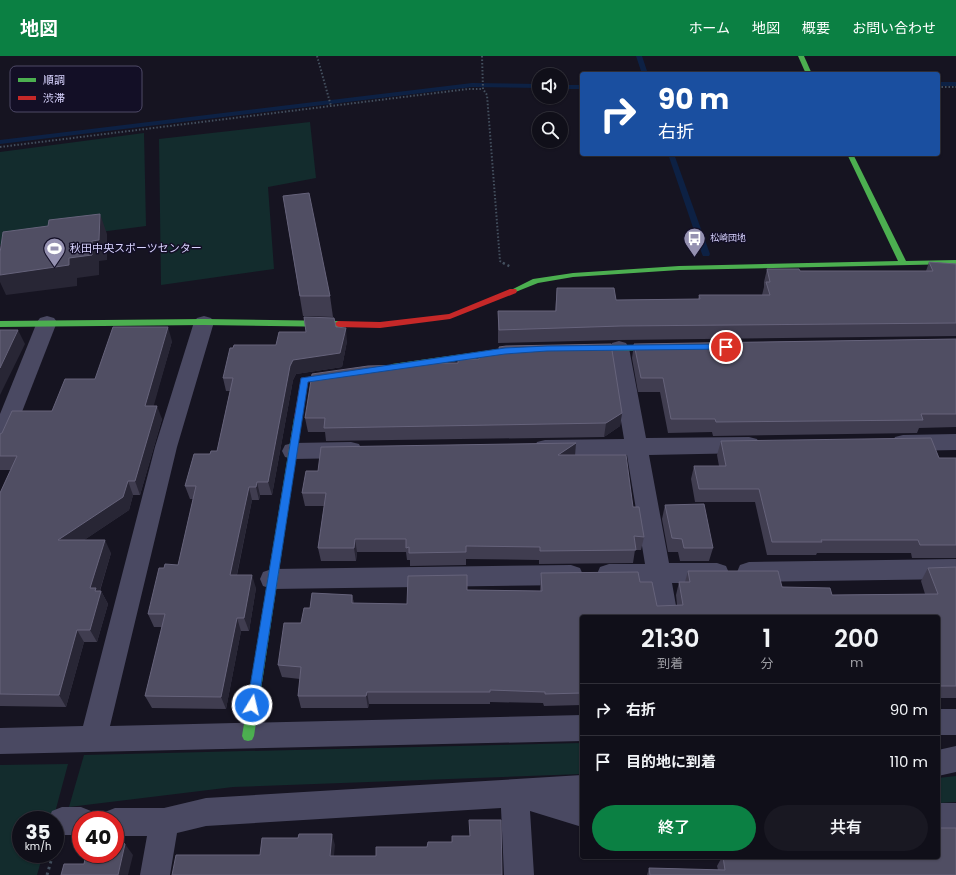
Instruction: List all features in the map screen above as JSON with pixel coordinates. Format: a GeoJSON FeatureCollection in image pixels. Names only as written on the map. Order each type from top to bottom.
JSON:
{"type":"FeatureCollection","features":[{"type":"Feature","properties":{"kind":"street"},"geometry":{"type":"LineString","coordinates":[[801,56],[808,72]]}},
{"type":"Feature","properties":{"kind":"street"},"geometry":{"type":"LineString","coordinates":[[851,156],[903,263]]}},
{"type":"Feature","properties":{"kind":"street"},"geometry":{"type":"LineString","coordinates":[[0,324],[47,322],[204,322],[380,325],[450,316],[536,282],[573,275],[679,268],[956,262]]}},
{"type":"Feature","properties":{"kind":"street"},"geometry":{"type":"LineString","coordinates":[[0,440],[47,322]]}},
{"type":"Feature","properties":{"kind":"street"},"geometry":{"type":"LineString","coordinates":[[93,739],[166,448],[204,322]]}},
{"type":"Feature","properties":{"kind":"street"},"geometry":{"type":"LineString","coordinates":[[569,348],[674,347]]}},
{"type":"Feature","properties":{"kind":"street"},"geometry":{"type":"LineString","coordinates":[[619,348],[666,615]]}},
{"type":"Feature","properties":{"kind":"street"},"geometry":{"type":"LineString","coordinates":[[381,369],[505,351],[540,349]]}},
{"type":"Feature","properties":{"kind":"street"},"geometry":{"type":"LineString","coordinates":[[248,736],[304,380],[350,373]]}},
{"type":"Feature","properties":{"kind":"street"},"geometry":{"type":"LineString","coordinates":[[884,443],[956,442]]}},
{"type":"Feature","properties":{"kind":"street"},"geometry":{"type":"LineString","coordinates":[[524,448],[772,445]]}},
{"type":"Feature","properties":{"kind":"street"},"geometry":{"type":"LineString","coordinates":[[293,451],[372,450]]}},
{"type":"Feature","properties":{"kind":"street"},"geometry":{"type":"LineString","coordinates":[[272,579],[956,569]]}},
{"type":"Feature","properties":{"kind":"street"},"geometry":{"type":"LineString","coordinates":[[940,722],[956,722]]}},
{"type":"Feature","properties":{"kind":"street"},"geometry":{"type":"LineString","coordinates":[[0,740],[580,728]]}},
{"type":"Feature","properties":{"kind":"street"},"geometry":{"type":"LineString","coordinates":[[940,763],[956,759]]}},
{"type":"Feature","properties":{"kind":"street"},"geometry":{"type":"LineString","coordinates":[[124,822],[164,822],[206,812],[580,789]]}},
{"type":"Feature","properties":{"kind":"street"},"geometry":{"type":"LineString","coordinates":[[514,792],[580,813]]}},
{"type":"Feature","properties":{"kind":"street"},"geometry":{"type":"LineString","coordinates":[[514,792],[519,875]]}},
{"type":"Feature","properties":{"kind":"street"},"geometry":{"type":"LineString","coordinates":[[940,817],[956,817]]}},
{"type":"Feature","properties":{"kind":"street"},"geometry":{"type":"LineString","coordinates":[[154,875],[164,822]]}},
{"type":"Feature","properties":{"kind":"path"},"geometry":{"type":"LineString","coordinates":[[317,56],[331,106]]}},
{"type":"Feature","properties":{"kind":"path"},"geometry":{"type":"LineString","coordinates":[[482,56],[483,89],[487,95],[500,260],[536,282]]}},
{"type":"Feature","properties":{"kind":"path"},"geometry":{"type":"LineString","coordinates":[[940,87],[956,87]]}},
{"type":"Feature","properties":{"kind":"path"},"geometry":{"type":"LineString","coordinates":[[0,147],[331,106],[483,89]]}},
{"type":"Feature","properties":{"kind":"path"},"geometry":{"type":"LineString","coordinates":[[47,875],[50,863]]}},
{"type":"Feature","properties":{"kind":"green space"},"geometry":{"type":"Polygon","coordinates":[[[310,122],[316,178],[268,187],[274,269],[161,285],[159,139],[310,122]]]}},
{"type":"Feature","properties":{"kind":"green space"},"geometry":{"type":"Polygon","coordinates":[[[144,133],[146,226],[0,245],[0,152],[144,133]]]}},
{"type":"Feature","properties":{"kind":"green space"},"geometry":{"type":"Polygon","coordinates":[[[580,743],[580,774],[233,787],[69,807],[84,755],[580,743]]]}},
{"type":"Feature","properties":{"kind":"green space"},"geometry":{"type":"Polygon","coordinates":[[[68,764],[55,811],[12,811],[12,863],[40,863],[37,875],[0,875],[0,765],[68,764]]]}},
{"type":"Feature","properties":{"kind":"green space"},"geometry":{"type":"Polygon","coordinates":[[[956,776],[956,802],[940,803],[940,778],[956,776]]]}},
{"type":"Feature","properties":{"kind":"building"},"geometry":{"type":"Polygon","coordinates":[[[309,193],[330,296],[300,296],[283,196],[309,193]]]}},
{"type":"Feature","properties":{"kind":"building"},"geometry":{"type":"Polygon","coordinates":[[[100,214],[99,240],[92,241],[92,255],[69,258],[69,265],[0,275],[0,253],[3,232],[48,226],[49,220],[100,214]]]}},
{"type":"Feature","properties":{"kind":"building"},"geometry":{"type":"Polygon","coordinates":[[[929,262],[956,264],[956,323],[621,326],[499,330],[498,311],[556,311],[557,288],[614,288],[616,300],[700,299],[699,295],[770,295],[766,282],[770,282],[767,269],[799,269],[800,271],[933,271],[929,262]]]}},
{"type":"Feature","properties":{"kind":"building"},"geometry":{"type":"Polygon","coordinates":[[[304,317],[334,318],[336,327],[346,328],[340,353],[293,360],[290,366],[268,482],[257,482],[256,487],[249,487],[230,575],[252,575],[244,618],[237,618],[221,697],[145,696],[165,614],[148,614],[159,568],[164,568],[165,564],[178,565],[196,486],[185,486],[194,454],[210,454],[211,451],[217,451],[233,378],[223,378],[230,348],[233,348],[234,345],[276,345],[279,332],[306,332],[304,317]]]}},
{"type":"Feature","properties":{"kind":"building"},"geometry":{"type":"Polygon","coordinates":[[[113,327],[168,327],[145,406],[157,406],[135,481],[128,481],[123,497],[58,540],[105,540],[90,588],[96,588],[95,591],[101,591],[90,630],[77,630],[59,695],[0,694],[0,493],[17,456],[0,456],[0,434],[2,433],[12,411],[52,411],[65,379],[95,379],[113,327]]]}},
{"type":"Feature","properties":{"kind":"building"},"geometry":{"type":"Polygon","coordinates":[[[0,330],[18,330],[0,368],[0,330]]]}},
{"type":"Feature","properties":{"kind":"building"},"geometry":{"type":"Polygon","coordinates":[[[956,339],[956,414],[921,414],[923,420],[716,422],[715,419],[671,419],[663,378],[641,378],[634,344],[956,339]]]}},
{"type":"Feature","properties":{"kind":"building"},"geometry":{"type":"Polygon","coordinates":[[[611,344],[622,413],[606,423],[324,428],[325,418],[305,418],[312,374],[368,366],[409,365],[409,363],[458,363],[458,359],[479,359],[479,353],[500,353],[499,347],[506,346],[611,344]]]}},
{"type":"Feature","properties":{"kind":"building"},"geometry":{"type":"Polygon","coordinates":[[[931,438],[939,458],[956,458],[956,545],[920,545],[918,540],[821,540],[822,542],[772,542],[759,489],[699,489],[694,466],[726,466],[721,441],[931,438]]]}},
{"type":"Feature","properties":{"kind":"building"},"geometry":{"type":"Polygon","coordinates":[[[576,443],[558,455],[626,455],[633,507],[639,507],[644,537],[634,536],[636,550],[540,551],[540,547],[466,546],[466,552],[409,553],[409,547],[406,548],[406,539],[355,539],[354,548],[318,548],[326,493],[302,493],[306,471],[318,471],[321,447],[576,443]]]}},
{"type":"Feature","properties":{"kind":"building"},"geometry":{"type":"Polygon","coordinates":[[[704,504],[713,548],[684,548],[682,539],[672,538],[665,505],[704,504]]]}},
{"type":"Feature","properties":{"kind":"building"},"geometry":{"type":"Polygon","coordinates":[[[956,567],[956,686],[940,686],[940,615],[580,615],[580,693],[545,694],[545,692],[490,690],[490,692],[367,692],[366,696],[298,696],[301,667],[278,665],[284,623],[301,623],[304,608],[310,608],[312,593],[352,595],[352,603],[407,604],[408,576],[467,575],[467,590],[542,591],[541,573],[638,572],[640,582],[652,582],[657,606],[683,605],[679,582],[690,582],[688,571],[778,571],[782,587],[830,588],[832,595],[938,594],[928,568],[956,567]]]}},
{"type":"Feature","properties":{"kind":"building"},"geometry":{"type":"Polygon","coordinates":[[[469,820],[501,820],[502,875],[172,875],[176,855],[260,855],[262,838],[298,838],[299,834],[332,834],[330,856],[376,856],[376,847],[427,847],[428,842],[452,842],[452,836],[470,836],[469,820]]]}},
{"type":"Feature","properties":{"kind":"building"},"geometry":{"type":"Polygon","coordinates":[[[940,828],[956,828],[956,875],[650,875],[649,868],[725,870],[723,859],[940,859],[940,828]]]}},
{"type":"Feature","properties":{"kind":"building"},"geometry":{"type":"Polygon","coordinates":[[[121,863],[118,875],[61,875],[64,864],[121,863]]]}},
{"type":"Feature","properties":{"kind":"waterway"},"geometry":{"type":"LineString","coordinates":[[639,56],[644,72]]}},
{"type":"Feature","properties":{"kind":"waterway"},"geometry":{"type":"LineString","coordinates":[[940,84],[956,84]]}},
{"type":"Feature","properties":{"kind":"waterway"},"geometry":{"type":"LineString","coordinates":[[0,142],[472,85],[532,86]]}},
{"type":"Feature","properties":{"kind":"waterway"},"geometry":{"type":"LineString","coordinates":[[568,87],[580,87]]}},
{"type":"Feature","properties":{"kind":"waterway"},"geometry":{"type":"LineString","coordinates":[[672,156],[706,254]]}},
{"type":"Feature","properties":{"kind":"traffic: fast"},"geometry":{"type":"LineString","coordinates":[[801,56],[808,72]]}},
{"type":"Feature","properties":{"kind":"traffic: fast"},"geometry":{"type":"LineString","coordinates":[[851,156],[903,263]]}},
{"type":"Feature","properties":{"kind":"traffic: fast"},"geometry":{"type":"LineString","coordinates":[[513,291],[536,281],[573,275],[679,268],[956,262]]}},
{"type":"Feature","properties":{"kind":"traffic: fast"},"geometry":{"type":"LineString","coordinates":[[0,324],[204,322],[338,324]]}},
{"type":"Feature","properties":{"kind":"traffic: fast"},"geometry":{"type":"LineString","coordinates":[[581,348],[663,348]]}},
{"type":"Feature","properties":{"kind":"traffic: fast"},"geometry":{"type":"LineString","coordinates":[[392,367],[505,351],[529,350]]}},
{"type":"Feature","properties":{"kind":"traffic: fast"},"geometry":{"type":"LineString","coordinates":[[248,736],[298,418]]}},
{"type":"Feature","properties":{"kind":"traffic: jam"},"geometry":{"type":"LineString","coordinates":[[338,324],[380,325],[450,316],[513,291]]}},
{"type":"Feature","properties":{"kind":"traffic: jam"},"geometry":{"type":"LineString","coordinates":[[298,418],[304,380],[341,375]]}},
{"type":"Feature","properties":{"kind":"place","name":"松崎団地"},"geometry":{"type":"Point","coordinates":[694,258]}},
{"type":"Feature","properties":{"kind":"place","name":"秋田中央スポーツセンター"},"geometry":{"type":"Point","coordinates":[55,268]}},
{"type":"Feature","properties":{"kind":"route"},"geometry":{"type":"LineString","coordinates":[[252,705],[304,380],[505,351],[547,349],[726,347]]}}]}
